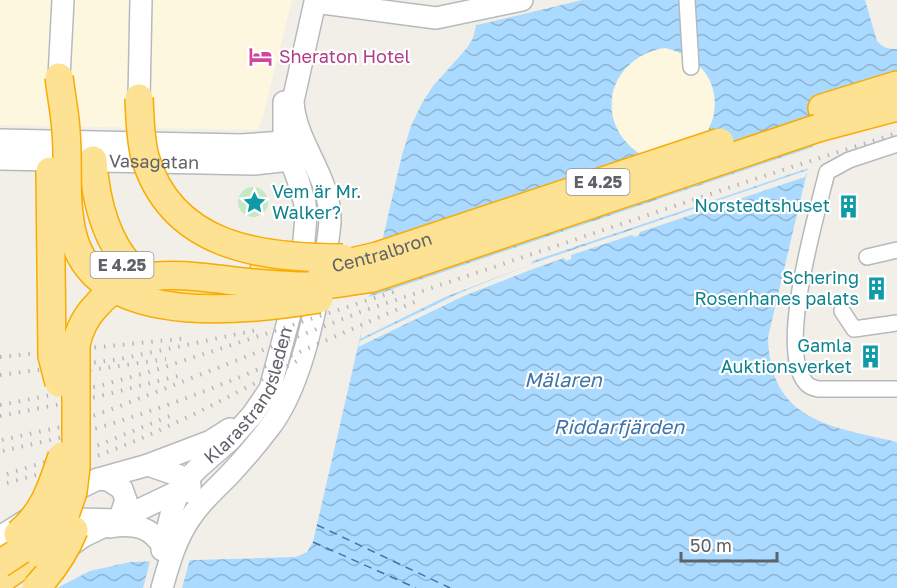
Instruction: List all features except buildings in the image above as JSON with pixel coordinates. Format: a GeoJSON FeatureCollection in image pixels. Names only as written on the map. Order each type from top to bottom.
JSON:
{"type":"FeatureCollection","features":[{"type":"Feature","properties":{"kind":"highway"},"geometry":{"type":"LineString","coordinates":[[59,77],[66,132],[70,221],[77,247],[90,269],[114,289],[146,303],[212,308],[285,302],[325,297],[373,267]]}},
{"type":"Feature","properties":{"kind":"highway"},"geometry":{"type":"LineString","coordinates":[[59,77],[51,131],[49,192],[52,356],[59,383]]}},
{"type":"Feature","properties":{"kind":"highway","name":"Centralbron"},"geometry":{"type":"LineString","coordinates":[[0,564],[35,541],[47,527],[55,512],[62,489],[59,383],[66,332],[82,297],[97,280],[114,267],[136,261],[171,258],[264,270],[373,267],[822,108],[897,85]]}},
{"type":"Feature","properties":{"kind":"highway"},"geometry":{"type":"LineString","coordinates":[[140,87],[141,133],[145,156],[153,178],[177,214],[202,233],[236,246],[294,257],[373,267]]}},
{"type":"Feature","properties":{"kind":"highway","name":"Centralbron"},"geometry":{"type":"LineString","coordinates":[[0,580],[39,553],[62,524],[73,492],[76,467],[76,345],[78,336],[89,313],[99,302],[128,281],[169,274],[303,286],[373,267],[818,128],[897,107]]}},
{"type":"Feature","properties":{"kind":"highway"},"geometry":{"type":"LineString","coordinates":[[93,160],[106,225],[121,257],[132,269],[155,286],[193,295],[285,302]]}},
{"type":"Feature","properties":{"kind":"highway"},"geometry":{"type":"LineString","coordinates":[[36,588],[64,551],[76,525],[82,496],[82,468],[76,428]]}},
{"type":"Feature","properties":{"kind":"highway"},"geometry":{"type":"LineString","coordinates":[[4,538],[26,527],[39,514],[47,500],[62,456]]}},
{"type":"Feature","properties":{"kind":"street"},"geometry":{"type":"LineString","coordinates":[[129,0],[140,87]]}},
{"type":"Feature","properties":{"kind":"street"},"geometry":{"type":"LineString","coordinates":[[140,87],[141,0]]}},
{"type":"Feature","properties":{"kind":"street"},"geometry":{"type":"LineString","coordinates":[[299,150],[286,88],[306,0]]}},
{"type":"Feature","properties":{"kind":"street"},"geometry":{"type":"LineString","coordinates":[[407,0],[436,11]]}},
{"type":"Feature","properties":{"kind":"street"},"geometry":{"type":"LineString","coordinates":[[299,150],[293,100],[315,2],[436,11],[522,0]]}},
{"type":"Feature","properties":{"kind":"street"},"geometry":{"type":"LineString","coordinates":[[687,0],[691,67]]}},
{"type":"Feature","properties":{"kind":"street"},"geometry":{"type":"LineString","coordinates":[[59,77],[61,3]]}},
{"type":"Feature","properties":{"kind":"street"},"geometry":{"type":"LineString","coordinates":[[22,159],[26,147],[44,139]]}},
{"type":"Feature","properties":{"kind":"street","name":"Vasagatan"},"geometry":{"type":"LineString","coordinates":[[0,140],[241,144],[299,150]]}},
{"type":"Feature","properties":{"kind":"street"},"geometry":{"type":"LineString","coordinates":[[93,160],[95,152],[100,148],[115,147],[125,141]]}},
{"type":"Feature","properties":{"kind":"street"},"geometry":{"type":"LineString","coordinates":[[897,144],[849,160],[827,172],[802,280],[795,343],[796,361],[808,386],[818,389],[897,389]]}},
{"type":"Feature","properties":{"kind":"street","name":"Vasagatan"},"geometry":{"type":"LineString","coordinates":[[0,159],[254,164],[299,150]]}},
{"type":"Feature","properties":{"kind":"street","name":"Klarastrandsleden"},"geometry":{"type":"LineString","coordinates":[[164,556],[202,502],[232,472],[278,417],[291,391],[317,300],[328,244],[330,220],[326,193],[299,150]]}},
{"type":"Feature","properties":{"kind":"street","name":"Klarastrandsleden"},"geometry":{"type":"LineString","coordinates":[[185,485],[253,414],[270,388],[285,302],[304,240],[306,216],[299,150]]}},
{"type":"Feature","properties":{"kind":"street"},"geometry":{"type":"LineString","coordinates":[[867,257],[897,250]]}},
{"type":"Feature","properties":{"kind":"street"},"geometry":{"type":"LineString","coordinates":[[842,311],[854,329],[897,323]]}},
{"type":"Feature","properties":{"kind":"street"},"geometry":{"type":"LineString","coordinates":[[4,538],[65,496],[95,481],[148,465],[211,441],[253,414]]}},
{"type":"Feature","properties":{"kind":"street","name":"Klarastrandsleden"},"geometry":{"type":"LineString","coordinates":[[9,588],[106,523],[185,485],[254,446]]}},
{"type":"Feature","properties":{"kind":"street"},"geometry":{"type":"LineString","coordinates":[[148,465],[173,473],[185,485],[152,588]]}},
{"type":"Feature","properties":{"kind":"street"},"geometry":{"type":"LineString","coordinates":[[108,480],[123,489],[126,500],[106,523],[92,509],[88,500],[87,490],[95,481],[108,480]]}},
{"type":"Feature","properties":{"kind":"street","name":"Klarastrandsleden"},"geometry":{"type":"LineString","coordinates":[[182,531],[190,495],[185,485]]}},
{"type":"Feature","properties":{"kind":"street"},"geometry":{"type":"LineString","coordinates":[[4,538],[76,519],[106,523]]}},
{"type":"Feature","properties":{"kind":"street","name":"Klarastrandsleden"},"geometry":{"type":"LineString","coordinates":[[106,523],[135,525],[151,532],[159,538],[164,556]]}},
{"type":"Feature","properties":{"kind":"street"},"geometry":{"type":"LineString","coordinates":[[162,588],[164,556]]}},
{"type":"Feature","properties":{"kind":"shaded area"},"geometry":{"type":"Polygon","coordinates":[[[0,0],[292,0],[263,116],[257,130],[0,125],[0,0]]]}},
{"type":"Feature","properties":{"kind":"shaded area"},"geometry":{"type":"Polygon","coordinates":[[[665,48],[677,51],[698,62],[708,75],[715,113],[706,136],[644,157],[629,146],[620,135],[613,119],[613,91],[621,73],[636,57],[654,49],[665,48]]]}},
{"type":"Feature","properties":{"kind":"green space"},"geometry":{"type":"Polygon","coordinates":[[[253,187],[264,191],[268,202],[264,213],[253,217],[242,213],[238,202],[242,191],[253,187]]]}},
{"type":"Feature","properties":{"kind":"water","name":"Mälaren"},"geometry":{"type":"Polygon","coordinates":[[[477,0],[865,0],[877,41],[886,48],[897,49],[897,73],[825,96],[768,337],[771,365],[780,387],[792,403],[808,415],[827,424],[897,442],[897,588],[57,588],[90,571],[130,562],[296,557],[307,552],[313,542],[402,155],[411,126],[433,86],[467,48],[476,26],[477,0]],[[665,48],[637,59],[618,79],[613,92],[611,105],[620,134],[643,157],[706,136],[713,119],[715,101],[709,79],[696,63],[676,51],[665,48]]]}},
{"type":"Feature","properties":{"kind":"pier"},"geometry":{"type":"Polygon","coordinates":[[[474,0],[582,0],[473,26],[474,0]]]}},
{"type":"Feature","properties":{"kind":"pier"},"geometry":{"type":"Polygon","coordinates":[[[813,147],[809,168],[533,261],[531,264],[808,170],[805,177],[640,232],[635,237],[632,235],[571,255],[571,259],[566,261],[564,258],[533,269],[466,295],[358,347],[360,341],[464,291],[529,265],[443,298],[360,339],[369,297],[813,147]]]}},
{"type":"Feature","properties":{"kind":"pier"},"geometry":{"type":"Polygon","coordinates":[[[190,559],[182,588],[143,588],[150,561],[190,559]]]}},
{"type":"Feature","properties":{"kind":"ferry route"},"geometry":{"type":"LineString","coordinates":[[317,525],[450,588]]}},
{"type":"Feature","properties":{"kind":"ferry route"},"geometry":{"type":"LineString","coordinates":[[313,542],[416,588]]}},
{"type":"Feature","properties":{"kind":"railway"},"geometry":{"type":"LineString","coordinates":[[2,440],[61,427],[363,311],[897,133]]}},
{"type":"Feature","properties":{"kind":"railway"},"geometry":{"type":"LineString","coordinates":[[0,405],[99,386],[149,372],[399,290]]}},
{"type":"Feature","properties":{"kind":"railway"},"geometry":{"type":"LineString","coordinates":[[3,451],[65,437],[163,406],[236,378],[417,301]]}},
{"type":"Feature","properties":{"kind":"railway"},"geometry":{"type":"LineString","coordinates":[[0,375],[120,359],[257,330]]}},
{"type":"Feature","properties":{"kind":"railway"},"geometry":{"type":"LineString","coordinates":[[0,357],[189,338]]}},
{"type":"Feature","properties":{"kind":"railway"},"geometry":{"type":"LineString","coordinates":[[71,373],[166,359]]}},
{"type":"Feature","properties":{"kind":"railway"},"geometry":{"type":"LineString","coordinates":[[7,483],[82,461],[147,436],[297,361]]}},
{"type":"Feature","properties":{"kind":"railway"},"geometry":{"type":"LineString","coordinates":[[0,416],[96,397],[178,376]]}},
{"type":"Feature","properties":{"kind":"railway"},"geometry":{"type":"LineString","coordinates":[[7,474],[96,446],[170,416]]}},
{"type":"Feature","properties":{"kind":"place","name":"Sheraton Hotel"},"geometry":{"type":"Point","coordinates":[261,57]}},
{"type":"Feature","properties":{"kind":"place","name":"Vem är Mr. Walker?"},"geometry":{"type":"Point","coordinates":[254,202]}},
{"type":"Feature","properties":{"kind":"place","name":"Norstedtshuset"},"geometry":{"type":"Point","coordinates":[848,206]}},
{"type":"Feature","properties":{"kind":"place","name":"Schering Rosenhanes palats"},"geometry":{"type":"Point","coordinates":[877,288]}},
{"type":"Feature","properties":{"kind":"place","name":"Gamla Auktionsverket"},"geometry":{"type":"Point","coordinates":[870,356]}},
{"type":"Feature","properties":{"kind":"water label","name":"Riddarfjärden"},"geometry":{"type":"Point","coordinates":[619,427]}}]}
